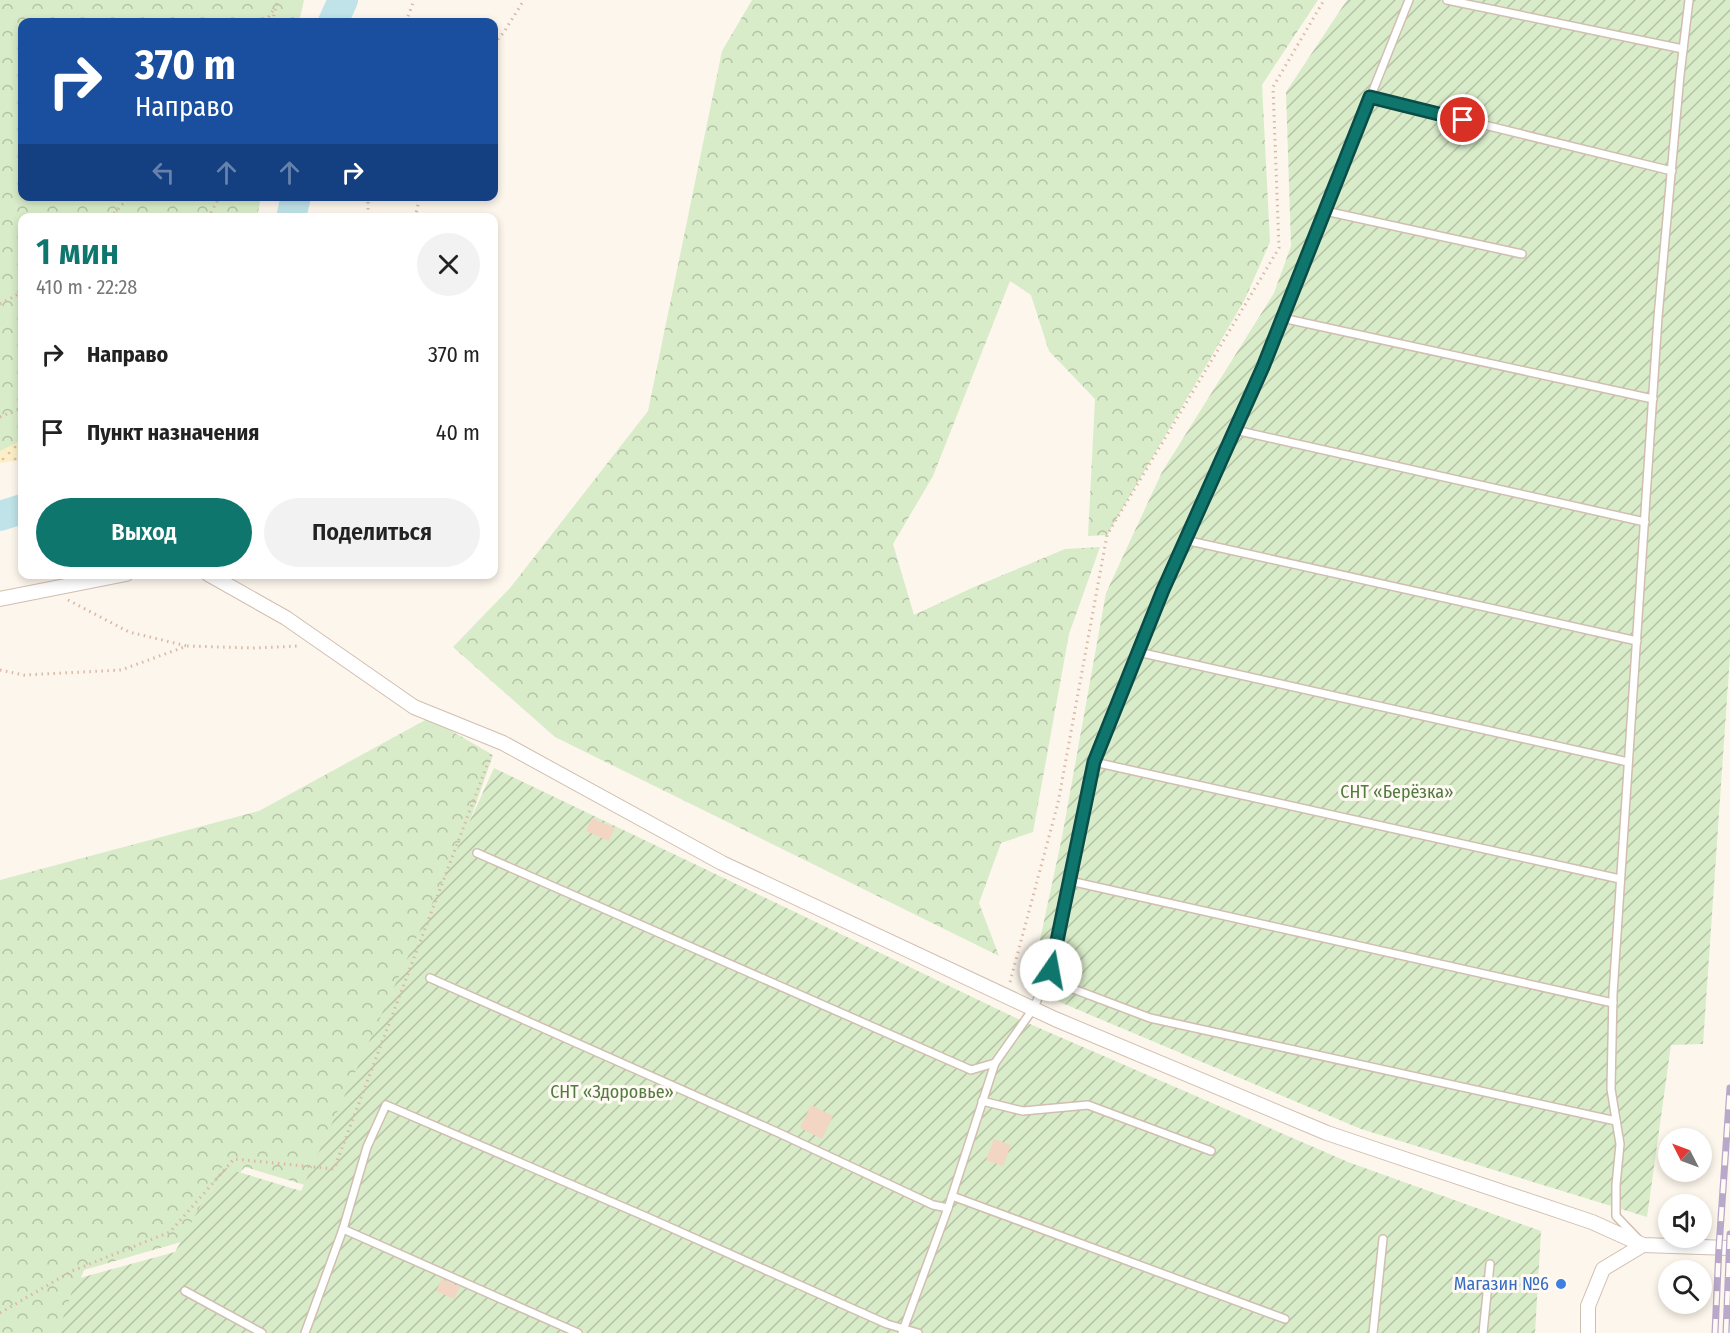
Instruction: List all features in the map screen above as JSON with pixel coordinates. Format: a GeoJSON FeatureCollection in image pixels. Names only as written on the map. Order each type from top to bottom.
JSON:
{"type":"FeatureCollection","features":[{"type":"Feature","properties":{"kind":"street"},"geometry":{"type":"LineString","coordinates":[[0,599],[103,579]]}},
{"type":"Feature","properties":{"kind":"street"},"geometry":{"type":"LineString","coordinates":[[217,579],[286,618],[414,707],[496,741],[722,863],[1033,1009],[1327,1133],[1592,1222],[1643,1245],[1730,1248]]}},
{"type":"Feature","properties":{"kind":"street"},"geometry":{"type":"LineString","coordinates":[[1588,1333],[1588,1306],[1603,1269],[1643,1245]]}},
{"type":"Feature","properties":{"kind":"lane"},"geometry":{"type":"LineString","coordinates":[[903,1331],[948,1208],[994,1063],[1033,1009],[1051,970],[1094,762],[1185,540],[1282,318],[1409,0]]}},
{"type":"Feature","properties":{"kind":"lane"},"geometry":{"type":"LineString","coordinates":[[1447,0],[1683,49]]}},
{"type":"Feature","properties":{"kind":"lane"},"geometry":{"type":"LineString","coordinates":[[1643,1245],[1616,1216],[1620,1144],[1611,1089],[1613,1003],[1653,399],[1689,0]]}},
{"type":"Feature","properties":{"kind":"lane"},"geometry":{"type":"LineString","coordinates":[[1370,97],[1672,171]]}},
{"type":"Feature","properties":{"kind":"lane"},"geometry":{"type":"LineString","coordinates":[[1325,211],[1522,254]]}},
{"type":"Feature","properties":{"kind":"lane"},"geometry":{"type":"LineString","coordinates":[[1282,318],[1653,399]]}},
{"type":"Feature","properties":{"kind":"lane"},"geometry":{"type":"LineString","coordinates":[[1235,430],[1645,522]]}},
{"type":"Feature","properties":{"kind":"lane"},"geometry":{"type":"LineString","coordinates":[[1185,540],[1636,641]]}},
{"type":"Feature","properties":{"kind":"lane"},"geometry":{"type":"LineString","coordinates":[[1138,652],[1628,762]]}},
{"type":"Feature","properties":{"kind":"lane"},"geometry":{"type":"LineString","coordinates":[[1094,762],[1620,879]]}},
{"type":"Feature","properties":{"kind":"lane"},"geometry":{"type":"LineString","coordinates":[[477,853],[971,1070],[994,1063]]}},
{"type":"Feature","properties":{"kind":"lane"},"geometry":{"type":"LineString","coordinates":[[1070,881],[1613,1003]]}},
{"type":"Feature","properties":{"kind":"lane"},"geometry":{"type":"LineString","coordinates":[[430,978],[768,1128],[933,1205],[948,1208]]}},
{"type":"Feature","properties":{"kind":"lane"},"geometry":{"type":"LineString","coordinates":[[1047,979],[1150,1018],[1616,1121]]}},
{"type":"Feature","properties":{"kind":"lane"},"geometry":{"type":"LineString","coordinates":[[982,1101],[1023,1111],[1088,1105],[1211,1151]]}},
{"type":"Feature","properties":{"kind":"lane"},"geometry":{"type":"LineString","coordinates":[[305,1333],[343,1229],[367,1147],[386,1105],[649,1218],[903,1331],[918,1333]]}},
{"type":"Feature","properties":{"kind":"lane"},"geometry":{"type":"LineString","coordinates":[[952,1196],[1285,1319]]}},
{"type":"Feature","properties":{"kind":"lane"},"geometry":{"type":"LineString","coordinates":[[343,1229],[578,1333]]}},
{"type":"Feature","properties":{"kind":"lane"},"geometry":{"type":"LineString","coordinates":[[1373,1333],[1383,1239]]}},
{"type":"Feature","properties":{"kind":"lane"},"geometry":{"type":"LineString","coordinates":[[1483,1333],[1490,1264]]}},
{"type":"Feature","properties":{"kind":"lane"},"geometry":{"type":"LineString","coordinates":[[185,1291],[262,1333]]}},
{"type":"Feature","properties":{"kind":"path"},"geometry":{"type":"LineString","coordinates":[[273,18],[278,0]]}},
{"type":"Feature","properties":{"kind":"path"},"geometry":{"type":"LineString","coordinates":[[407,18],[414,0]]}},
{"type":"Feature","properties":{"kind":"path"},"geometry":{"type":"LineString","coordinates":[[498,39],[524,0]]}},
{"type":"Feature","properties":{"kind":"path"},"geometry":{"type":"LineString","coordinates":[[1006,996],[1058,803],[1107,535],[1279,248],[1273,87],[1324,0]]}},
{"type":"Feature","properties":{"kind":"path"},"geometry":{"type":"LineString","coordinates":[[268,18],[277,5]]}},
{"type":"Feature","properties":{"kind":"path"},"geometry":{"type":"LineString","coordinates":[[115,213],[125,201]]}},
{"type":"Feature","properties":{"kind":"path"},"geometry":{"type":"LineString","coordinates":[[0,304],[18,294]]}},
{"type":"Feature","properties":{"kind":"path"},"geometry":{"type":"LineString","coordinates":[[0,417],[18,410]]}},
{"type":"Feature","properties":{"kind":"path"},"geometry":{"type":"LineString","coordinates":[[47,591],[129,632],[187,646],[253,648],[323,645]]}},
{"type":"Feature","properties":{"kind":"path"},"geometry":{"type":"LineString","coordinates":[[0,670],[24,675],[121,670],[187,646]]}},
{"type":"Feature","properties":{"kind":"path"},"geometry":{"type":"LineString","coordinates":[[0,1313],[72,1271],[170,1232],[234,1159],[334,1169],[496,741]]}},
{"type":"Feature","properties":{"kind":"green space"},"geometry":{"type":"Polygon","coordinates":[[[0,0],[304,0],[300,18],[18,18],[18,201],[260,201],[258,213],[18,213],[18,443],[0,452],[0,0]]]}},
{"type":"Feature","properties":{"kind":"green space"},"geometry":{"type":"Polygon","coordinates":[[[752,0],[1318,0],[1262,85],[1270,242],[1245,299],[1107,535],[1088,536],[1095,399],[1049,351],[1031,295],[1010,281],[933,476],[893,544],[914,615],[1065,549],[1100,547],[1069,634],[1033,832],[1001,843],[979,903],[999,956],[555,737],[453,647],[510,588],[648,411],[722,51],[752,0]]]}},
{"type":"Feature","properties":{"kind":"green space","name":"СНТ «Берёзка»"},"geometry":{"type":"Polygon","coordinates":[[[1347,0],[1730,0],[1730,655],[1703,1044],[1671,1045],[1647,1217],[1361,1129],[1062,1003],[1022,983],[1038,949],[1062,837],[1106,593],[1162,472],[1274,293],[1291,246],[1286,92],[1347,0]]]}},
{"type":"Feature","properties":{"kind":"green space"},"geometry":{"type":"Polygon","coordinates":[[[429,718],[493,755],[382,1072],[308,1186],[245,1167],[181,1242],[84,1270],[58,1333],[0,1333],[0,880],[259,811],[429,718]]]}},
{"type":"Feature","properties":{"kind":"green space","name":"СНТ «Здоровье»"},"geometry":{"type":"Polygon","coordinates":[[[494,768],[1016,1018],[1348,1162],[1541,1231],[1535,1333],[58,1333],[76,1279],[175,1252],[222,1167],[301,1191],[494,768]]]}},
{"type":"Feature","properties":{"kind":"sand"},"geometry":{"type":"Polygon","coordinates":[[[18,442],[18,461],[0,463],[0,451],[18,442]]]}},
{"type":"Feature","properties":{"kind":"building"},"geometry":{"type":"Polygon","coordinates":[[[592,818],[615,828],[609,841],[586,831],[592,818]]]}},
{"type":"Feature","properties":{"kind":"building"},"geometry":{"type":"Polygon","coordinates":[[[811,1105],[833,1116],[822,1139],[800,1128],[811,1105]]]}},
{"type":"Feature","properties":{"kind":"building"},"geometry":{"type":"Polygon","coordinates":[[[994,1139],[1011,1145],[1003,1166],[986,1160],[994,1139]]]}},
{"type":"Feature","properties":{"kind":"building"},"geometry":{"type":"Polygon","coordinates":[[[442,1279],[460,1287],[454,1299],[436,1291],[442,1279]]]}},
{"type":"Feature","properties":{"kind":"waterway"},"geometry":{"type":"LineString","coordinates":[[335,18],[343,0]]}},
{"type":"Feature","properties":{"kind":"waterway"},"geometry":{"type":"LineString","coordinates":[[292,213],[295,201]]}},
{"type":"Feature","properties":{"kind":"waterway"},"geometry":{"type":"LineString","coordinates":[[0,516],[18,510]]}},
{"type":"Feature","properties":{"kind":"railway"},"geometry":{"type":"LineString","coordinates":[[1715,1333],[1730,1088]]}},
{"type":"Feature","properties":{"kind":"railway"},"geometry":{"type":"LineString","coordinates":[[1726,1333],[1730,1234]]}},
{"type":"Feature","properties":{"kind":"place","name":"Магазин №6"},"geometry":{"type":"Point","coordinates":[1561,1284]}},
{"type":"Feature","properties":{"kind":"route"},"geometry":{"type":"LineString","coordinates":[[1051,970],[1094,762],[1163,590],[1263,367],[1370,97],[1463,120]]}}]}
